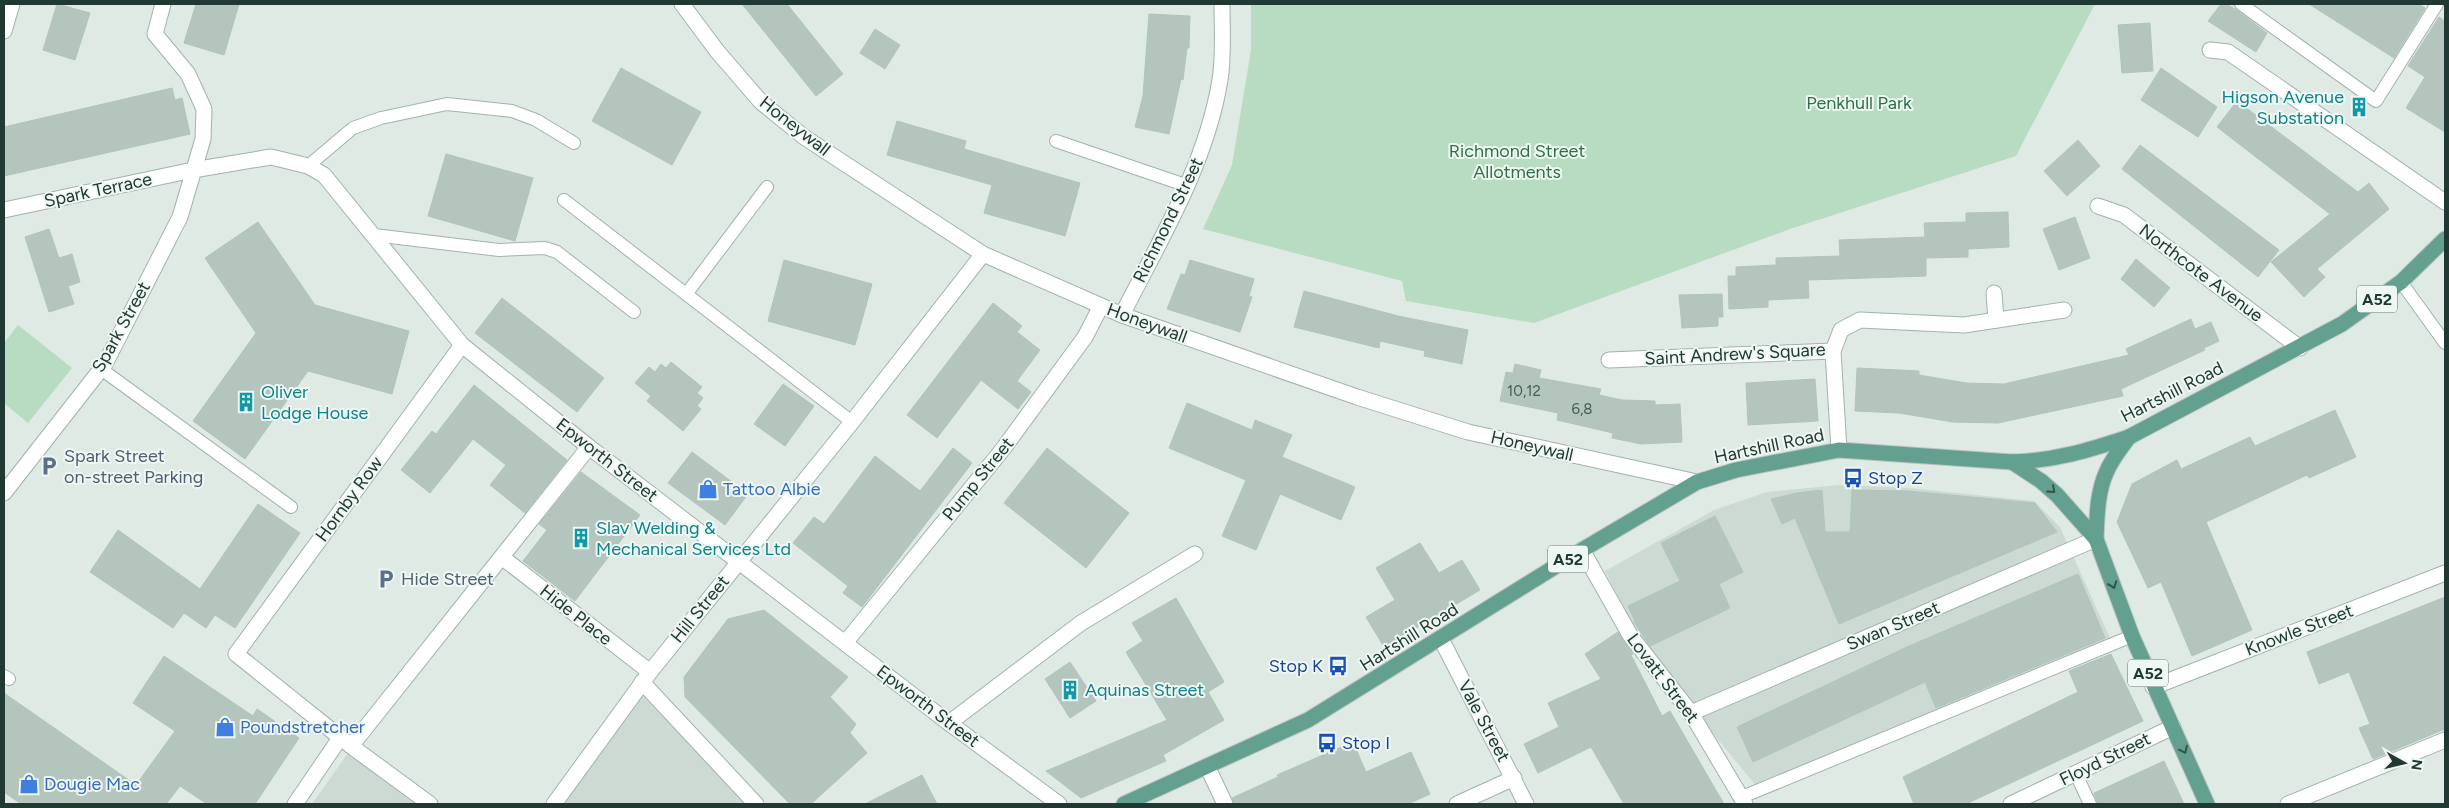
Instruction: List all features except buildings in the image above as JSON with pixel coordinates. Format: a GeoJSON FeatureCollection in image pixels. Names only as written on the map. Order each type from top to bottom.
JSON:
{"type":"FeatureCollection","features":[{"type":"Feature","properties":{"kind":"main road","name":"Hartshill Road"},"geometry":{"type":"LineString","coordinates":[[1124,804],[1308,720],[1582,550],[1696,482],[1736,470],[1839,450],[2012,462],[2038,462],[2071,456],[2129,436],[2300,348],[2342,324],[2401,282],[2445,239]]}},
{"type":"Feature","properties":{"kind":"main road","name":"A52"},"geometry":{"type":"LineString","coordinates":[[2096,539],[2102,484],[2106,472],[2129,436]]}},
{"type":"Feature","properties":{"kind":"main road","name":"A52"},"geometry":{"type":"LineString","coordinates":[[2012,462],[2041,481],[2057,495],[2096,539],[2132,636],[2207,804]]}},
{"type":"Feature","properties":{"kind":"street"},"geometry":{"type":"LineString","coordinates":[[4,31],[12,4]]}},
{"type":"Feature","properties":{"kind":"street","name":"Spark Street"},"geometry":{"type":"LineString","coordinates":[[4,493],[101,369],[180,217],[203,139],[204,109],[188,74],[155,34],[163,4]]}},
{"type":"Feature","properties":{"kind":"street","name":"Honeywall"},"geometry":{"type":"LineString","coordinates":[[682,4],[717,51],[761,102],[804,137],[983,254],[1122,315],[1356,397],[1468,432],[1696,482]]}},
{"type":"Feature","properties":{"kind":"street","name":"Richmond Street"},"geometry":{"type":"LineString","coordinates":[[1122,315],[1188,186],[1203,147],[1220,80],[1222,4]]}},
{"type":"Feature","properties":{"kind":"street"},"geometry":{"type":"LineString","coordinates":[[2210,50],[2228,52],[2445,202]]}},
{"type":"Feature","properties":{"kind":"street","name":"Epworth Street"},"geometry":{"type":"LineString","coordinates":[[193,170],[271,157],[308,166],[324,175],[462,344],[589,447],[738,562],[949,723],[1060,804]]}},
{"type":"Feature","properties":{"kind":"street","name":"Spark Terrace"},"geometry":{"type":"LineString","coordinates":[[4,210],[193,170]]}},
{"type":"Feature","properties":{"kind":"street","name":"Northcote Avenue"},"geometry":{"type":"LineString","coordinates":[[2098,206],[2124,216],[2300,348]]}},
{"type":"Feature","properties":{"kind":"street","name":"Hill Street"},"geometry":{"type":"LineString","coordinates":[[554,804],[646,677],[852,422],[983,254]]}},
{"type":"Feature","properties":{"kind":"street"},"geometry":{"type":"LineString","coordinates":[[1994,293],[1996,320]]}},
{"type":"Feature","properties":{"kind":"street","name":"Pump Street"},"geometry":{"type":"LineString","coordinates":[[845,643],[1003,449],[1085,337],[1101,306]]}},
{"type":"Feature","properties":{"kind":"street","name":"Saint Andrew's Square"},"geometry":{"type":"LineString","coordinates":[[1609,360],[1833,351],[1840,330],[1860,320],[1964,325],[2064,310]]}},
{"type":"Feature","properties":{"kind":"street","name":"Hornby Row"},"geometry":{"type":"LineString","coordinates":[[345,742],[236,654],[462,344]]}},
{"type":"Feature","properties":{"kind":"street"},"geometry":{"type":"LineString","coordinates":[[1833,351],[1839,450]]}},
{"type":"Feature","properties":{"kind":"street"},"geometry":{"type":"LineString","coordinates":[[295,804],[345,742],[503,558],[589,447]]}},
{"type":"Feature","properties":{"kind":"street","name":"Swan Street"},"geometry":{"type":"LineString","coordinates":[[1691,713],[2096,539]]}},
{"type":"Feature","properties":{"kind":"street","name":"Lovatt Street"},"geometry":{"type":"LineString","coordinates":[[1582,550],[1630,635],[1691,713],[1744,800]]}},
{"type":"Feature","properties":{"kind":"street"},"geometry":{"type":"LineString","coordinates":[[949,723],[1081,623],[1195,554]]}},
{"type":"Feature","properties":{"kind":"street","name":"Hide Place"},"geometry":{"type":"LineString","coordinates":[[503,558],[646,677],[756,804]]}},
{"type":"Feature","properties":{"kind":"street","name":"Knowle Street"},"geometry":{"type":"LineString","coordinates":[[2154,687],[2445,573]]}},
{"type":"Feature","properties":{"kind":"street","name":"Vale Street"},"geometry":{"type":"LineString","coordinates":[[1441,639],[1526,804]]}},
{"type":"Feature","properties":{"kind":"street","name":"Floyd Street"},"geometry":{"type":"LineString","coordinates":[[2010,804],[2173,727]]}},
{"type":"Feature","properties":{"kind":"street"},"geometry":{"type":"LineString","coordinates":[[2288,804],[2445,740]]}},
{"type":"Feature","properties":{"kind":"street"},"geometry":{"type":"LineString","coordinates":[[345,742],[430,804]]}},
{"type":"Feature","properties":{"kind":"street"},"geometry":{"type":"LineString","coordinates":[[1207,766],[1225,804]]}},
{"type":"Feature","properties":{"kind":"street"},"geometry":{"type":"LineString","coordinates":[[1457,804],[1514,778]]}},
{"type":"Feature","properties":{"kind":"lane"},"geometry":{"type":"LineString","coordinates":[[2241,4],[2376,101],[2438,4]]}},
{"type":"Feature","properties":{"kind":"lane"},"geometry":{"type":"LineString","coordinates":[[308,166],[353,128],[381,118],[447,104],[512,110],[536,120],[574,143]]}},
{"type":"Feature","properties":{"kind":"lane"},"geometry":{"type":"LineString","coordinates":[[1056,141],[1188,186]]}},
{"type":"Feature","properties":{"kind":"lane"},"geometry":{"type":"LineString","coordinates":[[687,293],[767,187]]}},
{"type":"Feature","properties":{"kind":"lane"},"geometry":{"type":"LineString","coordinates":[[564,200],[852,422]]}},
{"type":"Feature","properties":{"kind":"lane"},"geometry":{"type":"LineString","coordinates":[[374,235],[499,250],[546,248],[557,252],[634,312]]}},
{"type":"Feature","properties":{"kind":"lane"},"geometry":{"type":"LineString","coordinates":[[2401,282],[2445,343]]}},
{"type":"Feature","properties":{"kind":"lane"},"geometry":{"type":"LineString","coordinates":[[101,369],[291,507]]}},
{"type":"Feature","properties":{"kind":"lane"},"geometry":{"type":"LineString","coordinates":[[1744,800],[2132,636]]}},
{"type":"Feature","properties":{"kind":"lane"},"geometry":{"type":"LineString","coordinates":[[2076,774],[2090,804]]}},
{"type":"Feature","properties":{"kind":"shaded area"},"geometry":{"type":"Polygon","coordinates":[[[1838,485],[1909,488],[2034,501],[2060,527],[2113,645],[1762,793],[1649,656],[1605,571],[1714,510],[1767,492],[1838,485]]]}},
{"type":"Feature","properties":{"kind":"shaded area"},"geometry":{"type":"Polygon","coordinates":[[[639,692],[748,804],[555,804],[639,692]]]}},
{"type":"Feature","properties":{"kind":"shaded area"},"geometry":{"type":"Polygon","coordinates":[[[351,749],[434,804],[312,804],[351,749]]]}},
{"type":"Feature","properties":{"kind":"green space","name":"Richmond Street Allotments"},"geometry":{"type":"Polygon","coordinates":[[[1251,4],[2095,4],[2016,156],[1790,229],[1534,323],[1406,301],[1402,281],[1203,229],[1232,165],[1251,50],[1251,4]]]}},
{"type":"Feature","properties":{"kind":"green space"},"geometry":{"type":"Polygon","coordinates":[[[18,325],[72,368],[28,423],[4,403],[4,343],[18,325]]]}},
{"type":"Feature","properties":{"kind":"place","name":"Higson Avenue Substation"},"geometry":{"type":"Point","coordinates":[2359,107]}},
{"type":"Feature","properties":{"kind":"place","name":"Oliver Lodge House"},"geometry":{"type":"Point","coordinates":[246,402]}},
{"type":"Feature","properties":{"kind":"place","name":"Spark Street on-street Parking"},"geometry":{"type":"Point","coordinates":[49,466]}},
{"type":"Feature","properties":{"kind":"place","name":"Stop Z"},"geometry":{"type":"Point","coordinates":[1853,478]}},
{"type":"Feature","properties":{"kind":"place","name":"Tattoo Albie"},"geometry":{"type":"Point","coordinates":[708,489]}},
{"type":"Feature","properties":{"kind":"place","name":"Slav Welding & Mechanical Services Ltd"},"geometry":{"type":"Point","coordinates":[581,538]}},
{"type":"Feature","properties":{"kind":"place","name":"Hide Street"},"geometry":{"type":"Point","coordinates":[386,579]}},
{"type":"Feature","properties":{"kind":"place","name":"Stop K"},"geometry":{"type":"Point","coordinates":[1338,666]}},
{"type":"Feature","properties":{"kind":"place","name":"Aquinas Street"},"geometry":{"type":"Point","coordinates":[1070,690]}},
{"type":"Feature","properties":{"kind":"place","name":"Poundstretcher"},"geometry":{"type":"Point","coordinates":[225,727]}},
{"type":"Feature","properties":{"kind":"place","name":"Stop I"},"geometry":{"type":"Point","coordinates":[1327,743]}},
{"type":"Feature","properties":{"kind":"place","name":"Dougie Mac"},"geometry":{"type":"Point","coordinates":[29,784]}},
{"type":"Feature","properties":{"kind":"park label","name":"Penkhull Park"},"geometry":{"type":"Point","coordinates":[1859,103]}}]}
